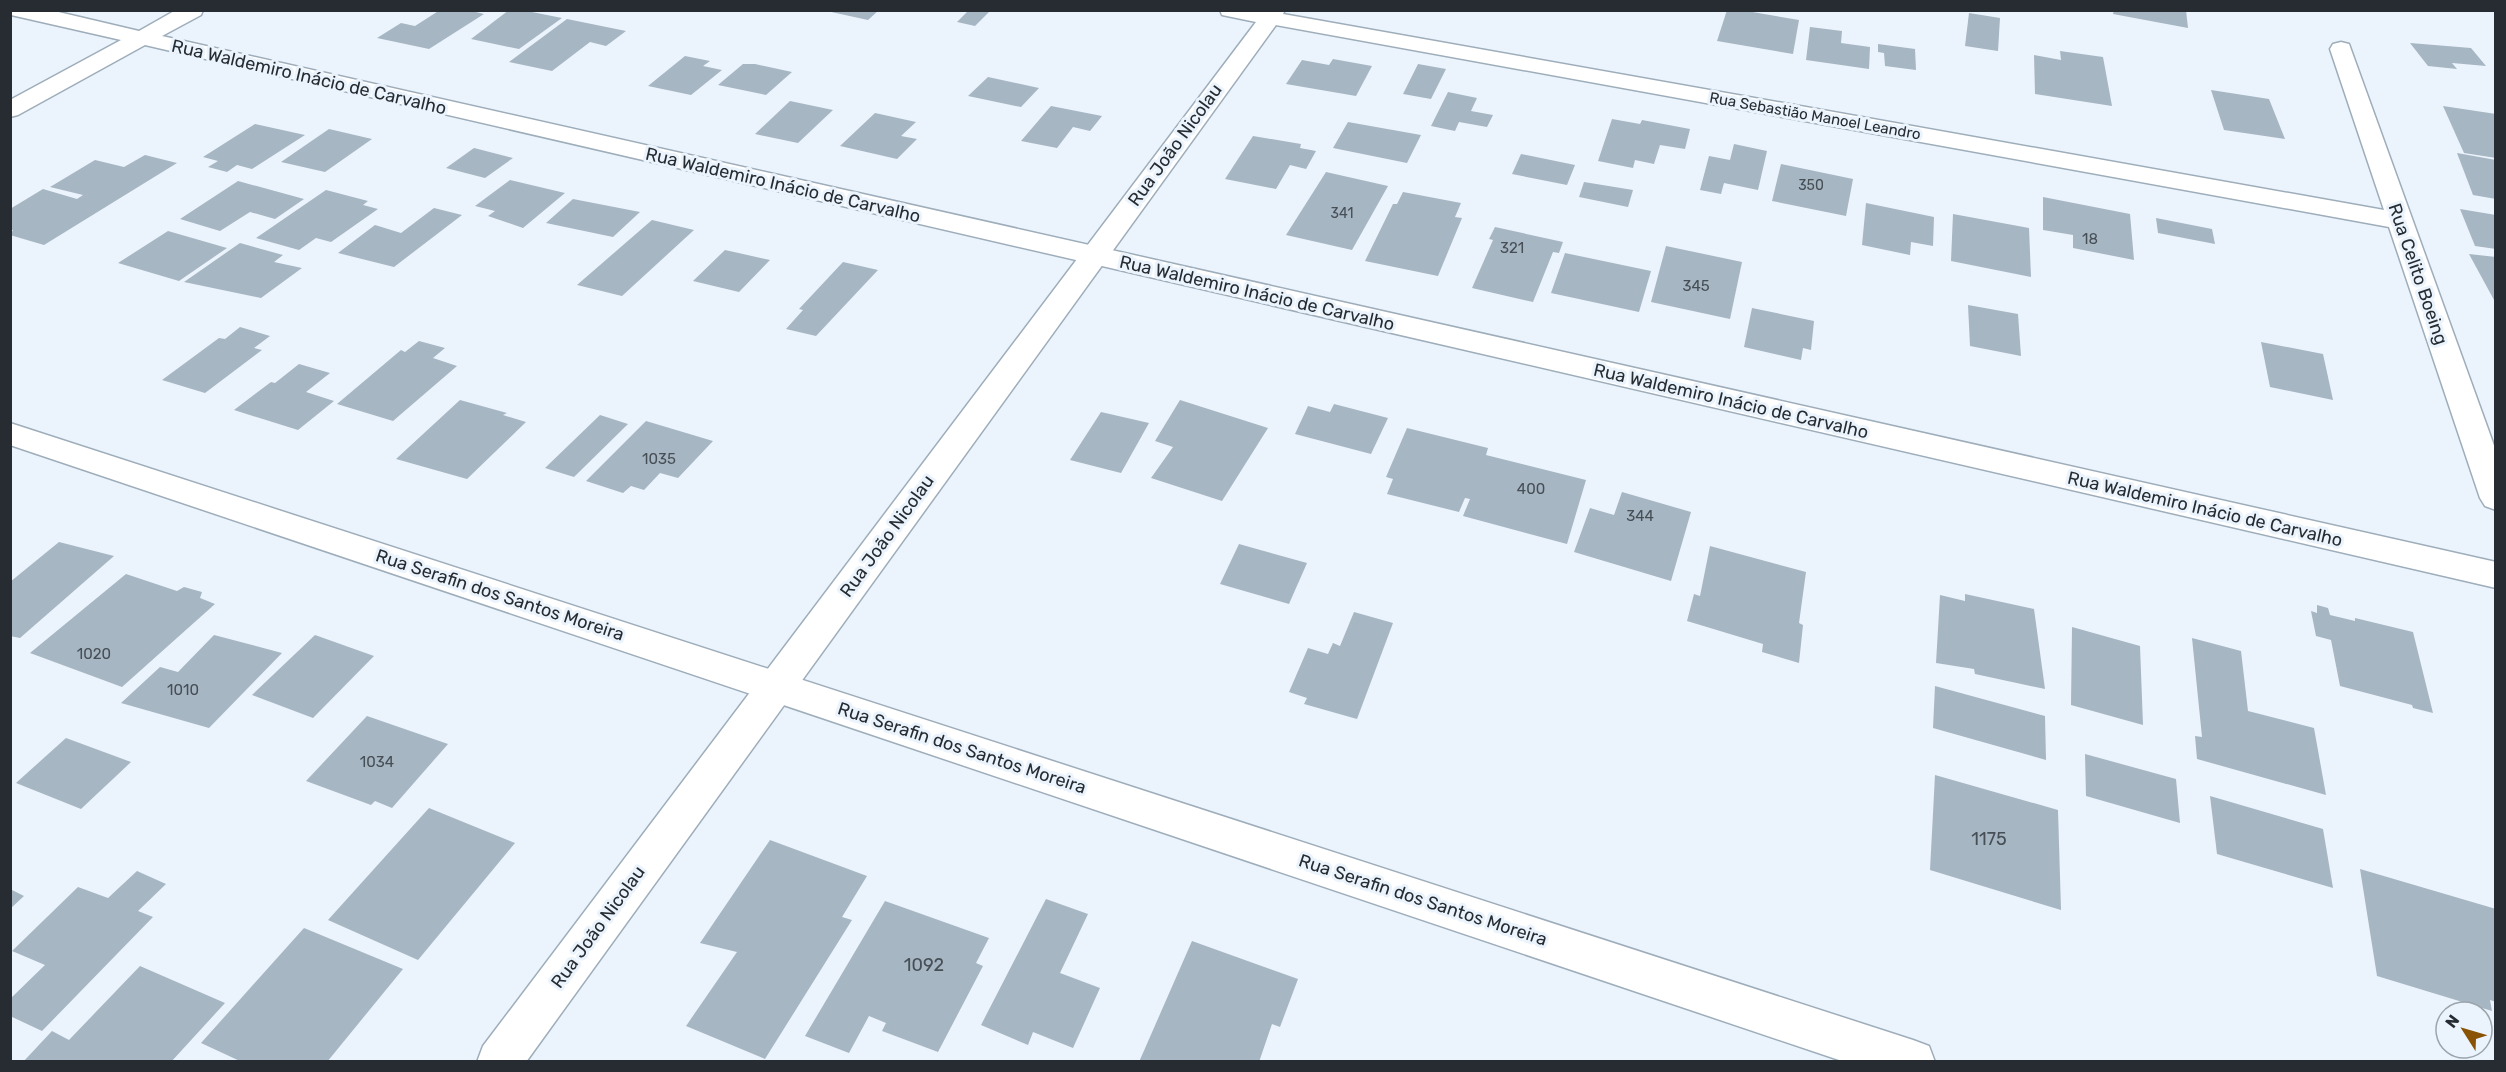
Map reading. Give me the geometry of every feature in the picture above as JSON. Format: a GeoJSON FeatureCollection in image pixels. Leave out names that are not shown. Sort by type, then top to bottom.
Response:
{"type":"FeatureCollection","features":[{"type":"Feature","properties":{"kind":"street","name":"Rua Waldemiro Inácio de Carvalho"},"geometry":{"type":"LineString","coordinates":[[19,10],[2496,575]]}},
{"type":"Feature","properties":{"kind":"street"},"geometry":{"type":"LineString","coordinates":[[10,110],[193,10]]}},
{"type":"Feature","properties":{"kind":"street","name":"Rua Sebastião Manoel Leandro"},"geometry":{"type":"LineString","coordinates":[[1230,10],[1272,14],[2400,221]]}},
{"type":"Feature","properties":{"kind":"street","name":"Rua João Nicolau"},"geometry":{"type":"LineString","coordinates":[[499,1062],[1272,14]]}},
{"type":"Feature","properties":{"kind":"street","name":"Rua Celito Boeing"},"geometry":{"type":"LineString","coordinates":[[2341,49],[2496,498]]}},
{"type":"Feature","properties":{"kind":"street","name":"Rua Serafin dos Santos Moreira"},"geometry":{"type":"LineString","coordinates":[[10,434],[1913,1062]]}},
{"type":"Feature","properties":{"kind":"building"},"geometry":{"type":"Polygon","coordinates":[[[440,10],[468,10],[484,14],[429,49],[377,38],[401,23],[415,26],[440,10]]]}},
{"type":"Feature","properties":{"kind":"building"},"geometry":{"type":"Polygon","coordinates":[[[509,10],[522,10],[562,18],[519,49],[471,39],[509,10]]]}},
{"type":"Feature","properties":{"kind":"building"},"geometry":{"type":"Polygon","coordinates":[[[822,10],[879,10],[868,20],[822,10]]]}},
{"type":"Feature","properties":{"kind":"building"},"geometry":{"type":"Polygon","coordinates":[[[969,10],[991,10],[975,26],[957,22],[969,10]]]}},
{"type":"Feature","properties":{"kind":"building"},"geometry":{"type":"Polygon","coordinates":[[[1727,10],[1741,10],[1799,20],[1793,54],[1717,41],[1727,10]]]}},
{"type":"Feature","properties":{"kind":"building"},"geometry":{"type":"Polygon","coordinates":[[[2114,10],[2186,10],[2188,28],[2113,14],[2114,10]]]}},
{"type":"Feature","properties":{"kind":"building"},"geometry":{"type":"Polygon","coordinates":[[[1969,13],[2000,18],[1998,51],[1965,46],[1969,13]]]}},
{"type":"Feature","properties":{"kind":"building"},"geometry":{"type":"Polygon","coordinates":[[[567,19],[626,31],[606,46],[590,42],[552,71],[509,62],[567,19]]]}},
{"type":"Feature","properties":{"kind":"building"},"geometry":{"type":"Polygon","coordinates":[[[1810,27],[1842,31],[1841,43],[1870,47],[1869,69],[1806,60],[1810,27]]]}},
{"type":"Feature","properties":{"kind":"building"},"geometry":{"type":"Polygon","coordinates":[[[2410,43],[2471,48],[2486,66],[2452,63],[2457,69],[2428,66],[2410,43]]]}},
{"type":"Feature","properties":{"kind":"building"},"geometry":{"type":"Polygon","coordinates":[[[1878,44],[1915,49],[1916,70],[1885,66],[1884,53],[1878,52],[1878,44]]]}},
{"type":"Feature","properties":{"kind":"building"},"geometry":{"type":"Polygon","coordinates":[[[2060,51],[2103,57],[2112,106],[2035,94],[2034,55],[2061,60],[2060,51]]]}},
{"type":"Feature","properties":{"kind":"building"},"geometry":{"type":"Polygon","coordinates":[[[685,56],[710,61],[703,66],[722,70],[691,95],[648,86],[685,56]]]}},
{"type":"Feature","properties":{"kind":"building"},"geometry":{"type":"Polygon","coordinates":[[[1333,59],[1372,66],[1356,96],[1286,84],[1302,60],[1329,65],[1333,59]]]}},
{"type":"Feature","properties":{"kind":"building"},"geometry":{"type":"Polygon","coordinates":[[[743,64],[755,64],[792,72],[766,95],[718,85],[743,64]]]}},
{"type":"Feature","properties":{"kind":"building"},"geometry":{"type":"Polygon","coordinates":[[[1418,64],[1446,69],[1431,99],[1403,94],[1418,64]]]}},
{"type":"Feature","properties":{"kind":"building"},"geometry":{"type":"Polygon","coordinates":[[[988,77],[1039,88],[1021,107],[968,96],[988,77]]]}},
{"type":"Feature","properties":{"kind":"building"},"geometry":{"type":"Polygon","coordinates":[[[2211,90],[2269,99],[2285,139],[2224,130],[2211,90]]]}},
{"type":"Feature","properties":{"kind":"building"},"geometry":{"type":"Polygon","coordinates":[[[1448,92],[1477,98],[1471,111],[1493,115],[1487,127],[1459,122],[1455,131],[1431,126],[1448,92]]]}},
{"type":"Feature","properties":{"kind":"building"},"geometry":{"type":"Polygon","coordinates":[[[790,101],[833,110],[798,143],[755,134],[790,101]]]}},
{"type":"Feature","properties":{"kind":"building"},"geometry":{"type":"Polygon","coordinates":[[[1051,106],[1102,116],[1090,131],[1073,127],[1057,148],[1021,141],[1051,106]]]}},
{"type":"Feature","properties":{"kind":"building"},"geometry":{"type":"Polygon","coordinates":[[[2443,106],[2496,114],[2496,158],[2464,153],[2443,106]]]}},
{"type":"Feature","properties":{"kind":"building"},"geometry":{"type":"Polygon","coordinates":[[[875,113],[916,122],[901,136],[917,139],[897,159],[840,146],[875,113]]]}},
{"type":"Feature","properties":{"kind":"building"},"geometry":{"type":"Polygon","coordinates":[[[1612,119],[1640,124],[1642,120],[1690,129],[1685,149],[1660,145],[1654,164],[1635,160],[1633,168],[1598,161],[1612,119]]]}},
{"type":"Feature","properties":{"kind":"building"},"geometry":{"type":"Polygon","coordinates":[[[1348,122],[1421,135],[1407,163],[1333,148],[1348,122]]]}},
{"type":"Feature","properties":{"kind":"building"},"geometry":{"type":"Polygon","coordinates":[[[255,124],[305,135],[252,169],[237,165],[227,172],[208,167],[218,161],[203,157],[255,124]]]}},
{"type":"Feature","properties":{"kind":"building"},"geometry":{"type":"Polygon","coordinates":[[[329,129],[372,139],[325,172],[281,162],[329,129]]]}},
{"type":"Feature","properties":{"kind":"building"},"geometry":{"type":"Polygon","coordinates":[[[1253,136],[1301,144],[1300,148],[1316,151],[1306,169],[1290,165],[1276,189],[1225,179],[1253,136]]]}},
{"type":"Feature","properties":{"kind":"building"},"geometry":{"type":"Polygon","coordinates":[[[1734,144],[1767,151],[1758,190],[1724,183],[1721,194],[1700,190],[1709,156],[1730,160],[1734,144]]]}},
{"type":"Feature","properties":{"kind":"building"},"geometry":{"type":"Polygon","coordinates":[[[474,148],[513,158],[485,178],[446,168],[474,148]]]}},
{"type":"Feature","properties":{"kind":"building"},"geometry":{"type":"Polygon","coordinates":[[[2457,153],[2496,160],[2496,199],[2473,195],[2457,153]]]}},
{"type":"Feature","properties":{"kind":"building"},"geometry":{"type":"Polygon","coordinates":[[[1521,154],[1575,165],[1567,185],[1512,174],[1521,154]]]}},
{"type":"Feature","properties":{"kind":"building"},"geometry":{"type":"Polygon","coordinates":[[[145,155],[177,163],[44,245],[10,235],[13,230],[10,229],[10,209],[43,189],[77,199],[83,195],[50,187],[95,160],[124,167],[145,155]]]}},
{"type":"Feature","properties":{"kind":"building"},"geometry":{"type":"Polygon","coordinates":[[[1781,164],[1853,179],[1846,216],[1772,201],[1781,164]]]}},
{"type":"Feature","properties":{"kind":"building"},"geometry":{"type":"Polygon","coordinates":[[[1326,172],[1388,186],[1352,250],[1286,235],[1326,172]]]}},
{"type":"Feature","properties":{"kind":"building"},"geometry":{"type":"Polygon","coordinates":[[[510,180],[565,193],[523,228],[488,216],[495,211],[475,206],[510,180]]]}},
{"type":"Feature","properties":{"kind":"building"},"geometry":{"type":"Polygon","coordinates":[[[238,181],[304,199],[275,219],[250,212],[220,231],[180,219],[238,181]]]}},
{"type":"Feature","properties":{"kind":"building"},"geometry":{"type":"Polygon","coordinates":[[[1584,182],[1633,190],[1628,207],[1579,197],[1584,182]]]}},
{"type":"Feature","properties":{"kind":"building"},"geometry":{"type":"Polygon","coordinates":[[[326,190],[368,201],[363,205],[378,209],[331,242],[316,238],[299,250],[256,238],[326,190]]]}},
{"type":"Feature","properties":{"kind":"building"},"geometry":{"type":"Polygon","coordinates":[[[1403,192],[1461,203],[1455,217],[1462,218],[1438,276],[1365,261],[1393,204],[1397,204],[1403,192]]]}},
{"type":"Feature","properties":{"kind":"building"},"geometry":{"type":"Polygon","coordinates":[[[2043,197],[2130,214],[2134,260],[2073,248],[2073,235],[2043,230],[2043,197]]]}},
{"type":"Feature","properties":{"kind":"building"},"geometry":{"type":"Polygon","coordinates":[[[573,199],[640,212],[613,237],[546,223],[573,199]]]}},
{"type":"Feature","properties":{"kind":"building"},"geometry":{"type":"Polygon","coordinates":[[[1866,203],[1934,217],[1933,246],[1911,242],[1910,255],[1862,245],[1866,203]]]}},
{"type":"Feature","properties":{"kind":"building"},"geometry":{"type":"Polygon","coordinates":[[[434,208],[462,215],[394,267],[338,253],[375,225],[401,233],[434,208]]]}},
{"type":"Feature","properties":{"kind":"building"},"geometry":{"type":"Polygon","coordinates":[[[2460,209],[2496,215],[2496,249],[2475,246],[2460,209]]]}},
{"type":"Feature","properties":{"kind":"building"},"geometry":{"type":"Polygon","coordinates":[[[1953,214],[2029,228],[2031,277],[1951,261],[1953,214]]]}},
{"type":"Feature","properties":{"kind":"building"},"geometry":{"type":"Polygon","coordinates":[[[2156,218],[2212,229],[2215,244],[2158,233],[2156,218]]]}},
{"type":"Feature","properties":{"kind":"building"},"geometry":{"type":"Polygon","coordinates":[[[652,220],[694,230],[622,296],[577,285],[652,220]]]}},
{"type":"Feature","properties":{"kind":"building"},"geometry":{"type":"Polygon","coordinates":[[[1495,227],[1563,242],[1559,253],[1553,252],[1533,302],[1472,288],[1493,240],[1489,239],[1495,227]]]}},
{"type":"Feature","properties":{"kind":"building"},"geometry":{"type":"Polygon","coordinates":[[[168,231],[227,248],[179,281],[118,263],[168,231]]]}},
{"type":"Feature","properties":{"kind":"building"},"geometry":{"type":"Polygon","coordinates":[[[240,243],[283,255],[274,262],[302,268],[261,298],[184,282],[240,243]]]}},
{"type":"Feature","properties":{"kind":"building"},"geometry":{"type":"Polygon","coordinates":[[[1666,246],[1742,262],[1730,319],[1651,302],[1666,246]]]}},
{"type":"Feature","properties":{"kind":"building"},"geometry":{"type":"Polygon","coordinates":[[[725,250],[770,260],[739,292],[693,281],[725,250]]]}},
{"type":"Feature","properties":{"kind":"building"},"geometry":{"type":"Polygon","coordinates":[[[1565,253],[1651,271],[1639,312],[1551,293],[1565,253]]]}},
{"type":"Feature","properties":{"kind":"building"},"geometry":{"type":"Polygon","coordinates":[[[2469,254],[2496,257],[2496,300],[2494,300],[2469,254]]]}},
{"type":"Feature","properties":{"kind":"building"},"geometry":{"type":"Polygon","coordinates":[[[843,262],[878,270],[816,336],[786,329],[803,310],[799,309],[843,262]]]}},
{"type":"Feature","properties":{"kind":"building"},"geometry":{"type":"Polygon","coordinates":[[[1968,305],[2018,314],[2021,356],[1970,346],[1968,305]]]}},
{"type":"Feature","properties":{"kind":"building"},"geometry":{"type":"Polygon","coordinates":[[[1752,308],[1814,321],[1811,350],[1803,348],[1801,360],[1744,347],[1752,308]]]}},
{"type":"Feature","properties":{"kind":"building"},"geometry":{"type":"Polygon","coordinates":[[[240,327],[270,336],[254,348],[262,350],[205,393],[162,380],[219,338],[225,339],[240,327]]]}},
{"type":"Feature","properties":{"kind":"building"},"geometry":{"type":"Polygon","coordinates":[[[419,341],[445,348],[433,358],[457,366],[393,421],[337,404],[401,350],[405,352],[419,341]]]}},
{"type":"Feature","properties":{"kind":"building"},"geometry":{"type":"Polygon","coordinates":[[[2261,342],[2323,354],[2333,400],[2270,387],[2261,342]]]}},
{"type":"Feature","properties":{"kind":"building"},"geometry":{"type":"Polygon","coordinates":[[[299,364],[330,373],[306,392],[334,401],[298,430],[234,410],[271,382],[275,383],[299,364]]]}},
{"type":"Feature","properties":{"kind":"building"},"geometry":{"type":"Polygon","coordinates":[[[460,400],[507,413],[503,415],[526,422],[467,479],[396,459],[460,400]]]}},
{"type":"Feature","properties":{"kind":"building"},"geometry":{"type":"Polygon","coordinates":[[[1180,400],[1268,428],[1222,501],[1151,478],[1173,447],[1155,441],[1180,400]]]}},
{"type":"Feature","properties":{"kind":"building"},"geometry":{"type":"Polygon","coordinates":[[[1334,404],[1388,418],[1371,454],[1295,434],[1308,406],[1330,412],[1334,404]]]}},
{"type":"Feature","properties":{"kind":"building"},"geometry":{"type":"Polygon","coordinates":[[[1101,412],[1149,423],[1121,473],[1070,460],[1101,412]]]}},
{"type":"Feature","properties":{"kind":"building"},"geometry":{"type":"Polygon","coordinates":[[[600,415],[628,424],[574,477],[545,468],[600,415]]]}},
{"type":"Feature","properties":{"kind":"building"},"geometry":{"type":"Polygon","coordinates":[[[646,421],[713,441],[678,478],[660,473],[644,490],[631,486],[623,493],[586,481],[646,421]]]}},
{"type":"Feature","properties":{"kind":"building"},"geometry":{"type":"Polygon","coordinates":[[[1407,428],[1488,448],[1486,455],[1586,480],[1567,544],[1463,516],[1470,499],[1465,498],[1459,512],[1387,494],[1393,479],[1386,477],[1407,428]]]}},
{"type":"Feature","properties":{"kind":"building"},"geometry":{"type":"Polygon","coordinates":[[[1622,492],[1691,512],[1671,581],[1574,552],[1590,508],[1614,515],[1622,492]]]}},
{"type":"Feature","properties":{"kind":"building"},"geometry":{"type":"Polygon","coordinates":[[[59,542],[114,556],[20,638],[10,636],[10,582],[59,542]]]}},
{"type":"Feature","properties":{"kind":"building"},"geometry":{"type":"Polygon","coordinates":[[[1239,544],[1307,563],[1289,604],[1220,584],[1239,544]]]}},
{"type":"Feature","properties":{"kind":"building"},"geometry":{"type":"Polygon","coordinates":[[[1710,546],[1806,572],[1799,623],[1803,625],[1799,663],[1762,652],[1763,644],[1687,621],[1694,594],[1700,596],[1710,546]]]}},
{"type":"Feature","properties":{"kind":"building"},"geometry":{"type":"Polygon","coordinates":[[[126,574],[177,591],[184,587],[202,592],[200,598],[215,604],[122,687],[30,653],[126,574]]]}},
{"type":"Feature","properties":{"kind":"building"},"geometry":{"type":"Polygon","coordinates":[[[1965,594],[2034,609],[2045,689],[1975,674],[1974,669],[1936,663],[1940,595],[1965,601],[1965,594]]]}},
{"type":"Feature","properties":{"kind":"building"},"geometry":{"type":"Polygon","coordinates":[[[2317,605],[2328,608],[2330,615],[2355,621],[2355,618],[2413,632],[2433,713],[2413,708],[2412,705],[2340,686],[2331,640],[2316,636],[2311,611],[2317,613],[2317,605]]]}},
{"type":"Feature","properties":{"kind":"building"},"geometry":{"type":"Polygon","coordinates":[[[1354,612],[1393,623],[1357,719],[1304,704],[1307,698],[1289,692],[1308,648],[1328,654],[1333,643],[1340,646],[1354,612]]]}},
{"type":"Feature","properties":{"kind":"building"},"geometry":{"type":"Polygon","coordinates":[[[2072,627],[2140,646],[2143,725],[2071,705],[2072,627]]]}},
{"type":"Feature","properties":{"kind":"building"},"geometry":{"type":"Polygon","coordinates":[[[214,635],[282,653],[209,728],[121,703],[160,667],[178,672],[214,635]]]}},
{"type":"Feature","properties":{"kind":"building"},"geometry":{"type":"Polygon","coordinates":[[[315,635],[374,656],[313,718],[252,695],[315,635]]]}},
{"type":"Feature","properties":{"kind":"building"},"geometry":{"type":"Polygon","coordinates":[[[2192,638],[2241,651],[2248,711],[2314,728],[2326,795],[2197,759],[2195,736],[2202,737],[2192,638]]]}},
{"type":"Feature","properties":{"kind":"building"},"geometry":{"type":"Polygon","coordinates":[[[1935,686],[2045,716],[2046,760],[1933,728],[1935,686]]]}},
{"type":"Feature","properties":{"kind":"building"},"geometry":{"type":"Polygon","coordinates":[[[367,716],[448,744],[392,808],[375,801],[371,805],[306,781],[367,716]]]}},
{"type":"Feature","properties":{"kind":"building"},"geometry":{"type":"Polygon","coordinates":[[[66,738],[131,762],[81,809],[16,783],[66,738]]]}},
{"type":"Feature","properties":{"kind":"building"},"geometry":{"type":"Polygon","coordinates":[[[2085,754],[2176,779],[2180,823],[2086,796],[2085,754]]]}},
{"type":"Feature","properties":{"kind":"building"},"geometry":{"type":"Polygon","coordinates":[[[1935,775],[2058,810],[2061,910],[1930,870],[1935,775]]]}},
{"type":"Feature","properties":{"kind":"building"},"geometry":{"type":"Polygon","coordinates":[[[2210,796],[2323,829],[2333,888],[2217,854],[2210,796]]]}},
{"type":"Feature","properties":{"kind":"building"},"geometry":{"type":"Polygon","coordinates":[[[429,808],[515,843],[418,960],[328,920],[429,808]]]}},
{"type":"Feature","properties":{"kind":"building"},"geometry":{"type":"Polygon","coordinates":[[[770,840],[867,876],[842,917],[852,920],[765,1059],[686,1026],[737,952],[700,943],[770,840]]]}},
{"type":"Feature","properties":{"kind":"building"},"geometry":{"type":"Polygon","coordinates":[[[2360,869],[2496,909],[2496,1002],[2494,1000],[2456,1000],[2377,976],[2360,869]]]}},
{"type":"Feature","properties":{"kind":"building"},"geometry":{"type":"Polygon","coordinates":[[[137,871],[166,884],[138,911],[153,917],[42,1031],[10,1016],[10,999],[45,965],[12,951],[78,887],[108,898],[137,871]]]}},
{"type":"Feature","properties":{"kind":"building"},"geometry":{"type":"Polygon","coordinates":[[[10,889],[24,896],[10,909],[10,889]]]}},
{"type":"Feature","properties":{"kind":"building"},"geometry":{"type":"Polygon","coordinates":[[[1046,899],[1088,914],[1060,973],[1100,988],[1073,1048],[1033,1032],[1028,1045],[981,1025],[1046,899]]]}},
{"type":"Feature","properties":{"kind":"building"},"geometry":{"type":"Polygon","coordinates":[[[885,901],[989,938],[976,963],[983,966],[938,1052],[882,1031],[886,1023],[869,1016],[849,1053],[805,1036],[885,901]]]}},
{"type":"Feature","properties":{"kind":"building"},"geometry":{"type":"Polygon","coordinates":[[[304,928],[403,969],[327,1062],[242,1062],[201,1043],[304,928]]]}},
{"type":"Feature","properties":{"kind":"building"},"geometry":{"type":"Polygon","coordinates":[[[1192,941],[1298,979],[1280,1027],[1272,1024],[1259,1062],[1139,1062],[1192,941]]]}},
{"type":"Feature","properties":{"kind":"building"},"geometry":{"type":"Polygon","coordinates":[[[140,966],[225,1003],[171,1062],[23,1062],[52,1031],[69,1040],[140,966]]]}}]}
